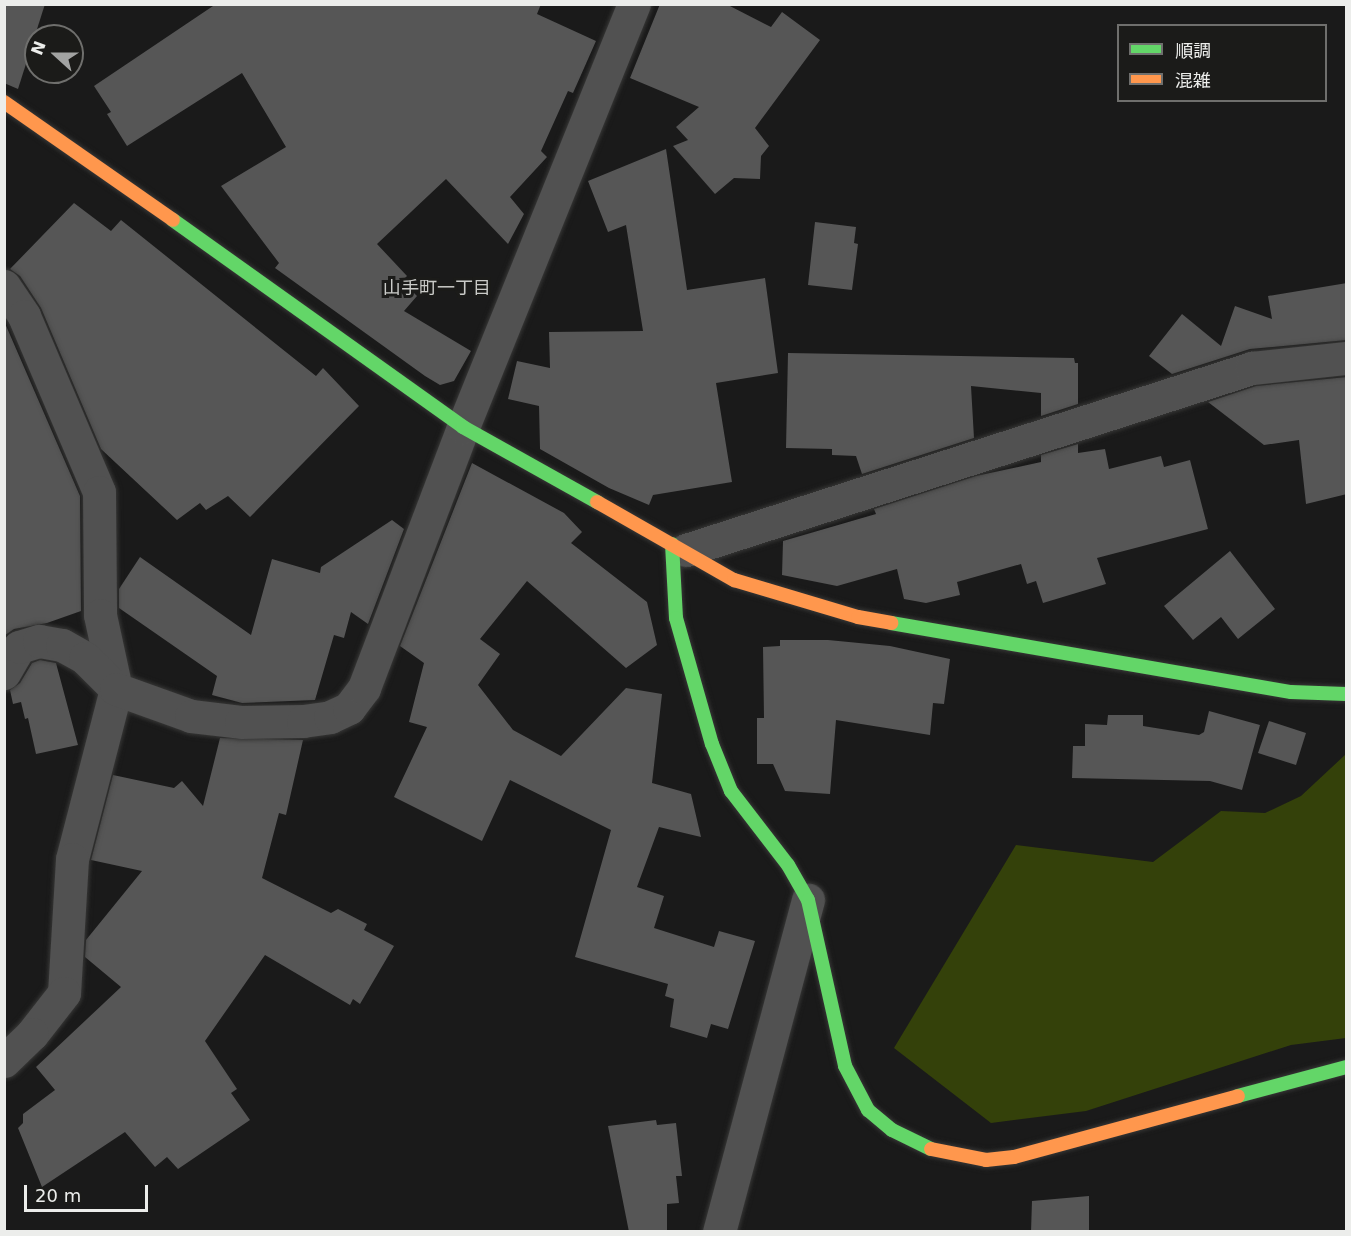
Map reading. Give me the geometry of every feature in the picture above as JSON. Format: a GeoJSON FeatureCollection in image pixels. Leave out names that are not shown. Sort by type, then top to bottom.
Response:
{"type":"FeatureCollection","features":[{"type":"Feature","properties":{"kind":"street"},"geometry":{"type":"LineString","coordinates":[[4,673],[19,647],[39,641],[62,645],[86,658],[116,689],[191,716],[241,722],[303,721],[330,717],[349,708],[364,688],[463,427],[634,4]]}},
{"type":"Feature","properties":{"kind":"street"},"geometry":{"type":"LineString","coordinates":[[4,102],[321,323],[463,427],[734,580],[858,616],[1291,692],[1347,694]]}},
{"type":"Feature","properties":{"kind":"street"},"geometry":{"type":"LineString","coordinates":[[4,286],[24,316],[99,492],[100,615],[116,689],[72,859],[64,993],[32,1034],[4,1061]]}},
{"type":"Feature","properties":{"kind":"street"},"geometry":{"type":"LineString","coordinates":[[679,547],[1252,368],[1347,358]]}},
{"type":"Feature","properties":{"kind":"street"},"geometry":{"type":"LineString","coordinates":[[679,547],[676,618],[712,744],[731,791],[788,865],[808,900],[845,1066],[868,1110],[892,1130],[936,1152],[986,1160],[1014,1157],[1347,1066]]}},
{"type":"Feature","properties":{"kind":"street"},"geometry":{"type":"LineString","coordinates":[[719,1232],[808,900]]}},
{"type":"Feature","properties":{"kind":"green space"},"geometry":{"type":"Polygon","coordinates":[[[1346,754],[1346,1038],[1291,1045],[1086,1111],[991,1123],[894,1048],[1016,845],[1153,862],[1221,811],[1265,813],[1301,796],[1346,754]]]}},
{"type":"Feature","properties":{"kind":"building"},"geometry":{"type":"Polygon","coordinates":[[[4,4],[45,4],[39,24],[24,24],[24,70],[18,89],[4,83],[4,4]]]}},
{"type":"Feature","properties":{"kind":"building"},"geometry":{"type":"Polygon","coordinates":[[[216,4],[541,4],[537,14],[596,41],[573,93],[568,91],[541,151],[547,157],[510,197],[524,214],[508,244],[446,179],[377,244],[407,276],[402,281],[417,296],[404,311],[471,351],[454,381],[440,385],[425,376],[275,268],[279,263],[221,186],[286,147],[242,73],[127,146],[107,114],[111,112],[94,86],[216,4]]]}},
{"type":"Feature","properties":{"kind":"building"},"geometry":{"type":"Polygon","coordinates":[[[660,4],[726,4],[771,27],[782,12],[820,40],[755,128],[769,146],[761,156],[760,179],[734,178],[715,194],[673,146],[688,140],[676,127],[699,107],[630,78],[660,4]]]}},
{"type":"Feature","properties":{"kind":"building"},"geometry":{"type":"Polygon","coordinates":[[[666,149],[687,290],[765,278],[778,373],[716,383],[732,482],[653,495],[649,505],[609,488],[540,449],[539,406],[508,399],[517,361],[550,368],[549,332],[643,331],[626,225],[608,232],[588,181],[666,149]]]}},
{"type":"Feature","properties":{"kind":"building"},"geometry":{"type":"Polygon","coordinates":[[[74,203],[111,231],[121,220],[316,376],[323,368],[359,406],[250,517],[228,496],[206,510],[200,503],[177,520],[101,449],[41,308],[20,276],[10,269],[74,203]]]}},
{"type":"Feature","properties":{"kind":"building"},"geometry":{"type":"Polygon","coordinates":[[[815,222],[856,227],[854,243],[858,244],[852,290],[808,285],[815,222]]]}},
{"type":"Feature","properties":{"kind":"building"},"geometry":{"type":"Polygon","coordinates":[[[1347,283],[1347,340],[1250,349],[1172,374],[1149,356],[1182,314],[1221,346],[1235,306],[1272,319],[1268,296],[1347,283]]]}},
{"type":"Feature","properties":{"kind":"building"},"geometry":{"type":"Polygon","coordinates":[[[4,321],[80,496],[81,611],[47,623],[14,629],[4,636],[4,321]]]}},
{"type":"Feature","properties":{"kind":"building"},"geometry":{"type":"Polygon","coordinates":[[[788,353],[1074,358],[1075,363],[1078,363],[1078,404],[1041,416],[1041,393],[971,386],[974,438],[862,474],[856,456],[832,455],[832,449],[786,448],[788,353]]]}},
{"type":"Feature","properties":{"kind":"building"},"geometry":{"type":"Polygon","coordinates":[[[1347,377],[1347,494],[1306,504],[1299,440],[1264,445],[1208,402],[1256,386],[1347,377]]]}},
{"type":"Feature","properties":{"kind":"building"},"geometry":{"type":"Polygon","coordinates":[[[1078,444],[1078,453],[1105,449],[1109,469],[1161,456],[1164,467],[1190,460],[1208,529],[1097,558],[1106,584],[1043,603],[1036,581],[1027,584],[1021,564],[957,582],[960,595],[926,603],[904,599],[897,569],[837,586],[782,575],[783,541],[876,514],[874,509],[976,476],[1041,462],[1041,455],[1078,444]]]}},
{"type":"Feature","properties":{"kind":"building"},"geometry":{"type":"Polygon","coordinates":[[[472,463],[564,513],[582,532],[571,543],[647,602],[657,645],[626,668],[527,581],[480,639],[500,654],[478,685],[513,730],[561,756],[626,688],[662,694],[652,783],[691,794],[701,837],[659,827],[637,887],[664,896],[654,928],[714,947],[719,931],[755,941],[728,1029],[711,1024],[707,1038],[670,1027],[674,999],[665,996],[668,984],[575,957],[611,830],[510,780],[482,841],[394,797],[427,727],[409,722],[424,663],[400,646],[472,463]]]}},
{"type":"Feature","properties":{"kind":"building"},"geometry":{"type":"Polygon","coordinates":[[[392,520],[404,529],[368,624],[351,612],[344,638],[334,635],[315,700],[242,703],[212,695],[217,676],[119,608],[119,589],[140,557],[251,635],[272,559],[320,573],[321,567],[392,520]]]}},
{"type":"Feature","properties":{"kind":"building"},"geometry":{"type":"Polygon","coordinates":[[[1230,551],[1275,609],[1238,639],[1221,617],[1193,640],[1164,606],[1230,551]]]}},
{"type":"Feature","properties":{"kind":"building"},"geometry":{"type":"Polygon","coordinates":[[[780,640],[828,640],[890,646],[950,659],[944,704],[933,703],[930,735],[836,720],[830,794],[785,791],[773,764],[757,764],[757,718],[764,718],[763,647],[780,646],[780,640]]]}},
{"type":"Feature","properties":{"kind":"building"},"geometry":{"type":"Polygon","coordinates":[[[40,660],[56,663],[78,745],[36,754],[28,718],[25,719],[21,702],[13,704],[10,690],[20,683],[32,663],[40,660]]]}},
{"type":"Feature","properties":{"kind":"building"},"geometry":{"type":"Polygon","coordinates":[[[1209,711],[1260,725],[1242,790],[1210,781],[1072,778],[1073,746],[1085,746],[1085,724],[1107,725],[1108,715],[1143,715],[1143,726],[1199,735],[1204,732],[1209,711]]]}},
{"type":"Feature","properties":{"kind":"building"},"geometry":{"type":"Polygon","coordinates":[[[1269,721],[1306,733],[1296,765],[1258,753],[1269,721]]]}},
{"type":"Feature","properties":{"kind":"building"},"geometry":{"type":"Polygon","coordinates":[[[220,738],[303,740],[286,815],[279,813],[262,878],[331,913],[338,909],[367,924],[364,930],[394,946],[360,1004],[353,999],[350,1005],[265,955],[205,1041],[237,1089],[231,1093],[250,1120],[178,1169],[167,1157],[155,1167],[125,1132],[42,1187],[18,1128],[23,1123],[23,1114],[55,1090],[36,1067],[121,987],[85,957],[86,940],[142,871],[91,860],[113,775],[174,788],[182,781],[203,806],[220,738]]]}},
{"type":"Feature","properties":{"kind":"building"},"geometry":{"type":"Polygon","coordinates":[[[656,1120],[657,1125],[676,1123],[682,1176],[676,1176],[679,1203],[667,1204],[667,1232],[629,1232],[608,1126],[656,1120]]]}},
{"type":"Feature","properties":{"kind":"building"},"geometry":{"type":"Polygon","coordinates":[[[1089,1196],[1089,1232],[1031,1232],[1032,1201],[1089,1196]]]}},
{"type":"Feature","properties":{"kind":"traffic: fast"},"geometry":{"type":"LineString","coordinates":[[173,220],[463,427],[597,502]]}},
{"type":"Feature","properties":{"kind":"traffic: fast"},"geometry":{"type":"LineString","coordinates":[[672,544],[676,618],[712,744],[731,791],[788,865],[808,900],[845,1066],[868,1110],[892,1130],[931,1149]]}},
{"type":"Feature","properties":{"kind":"traffic: fast"},"geometry":{"type":"LineString","coordinates":[[891,623],[1291,692],[1346,694]]}},
{"type":"Feature","properties":{"kind":"traffic: fast"},"geometry":{"type":"LineString","coordinates":[[1238,1096],[1346,1067]]}},
{"type":"Feature","properties":{"kind":"traffic: slow"},"geometry":{"type":"LineString","coordinates":[[4,102],[173,220]]}},
{"type":"Feature","properties":{"kind":"traffic: slow"},"geometry":{"type":"LineString","coordinates":[[597,502],[734,580],[858,617],[891,623]]}},
{"type":"Feature","properties":{"kind":"traffic: slow"},"geometry":{"type":"LineString","coordinates":[[931,1149],[986,1160],[1014,1157],[1238,1096]]}},
{"type":"Feature","properties":{"kind":"district","name":"山手町一丁目"},"geometry":{"type":"Point","coordinates":[437,288]}}]}
